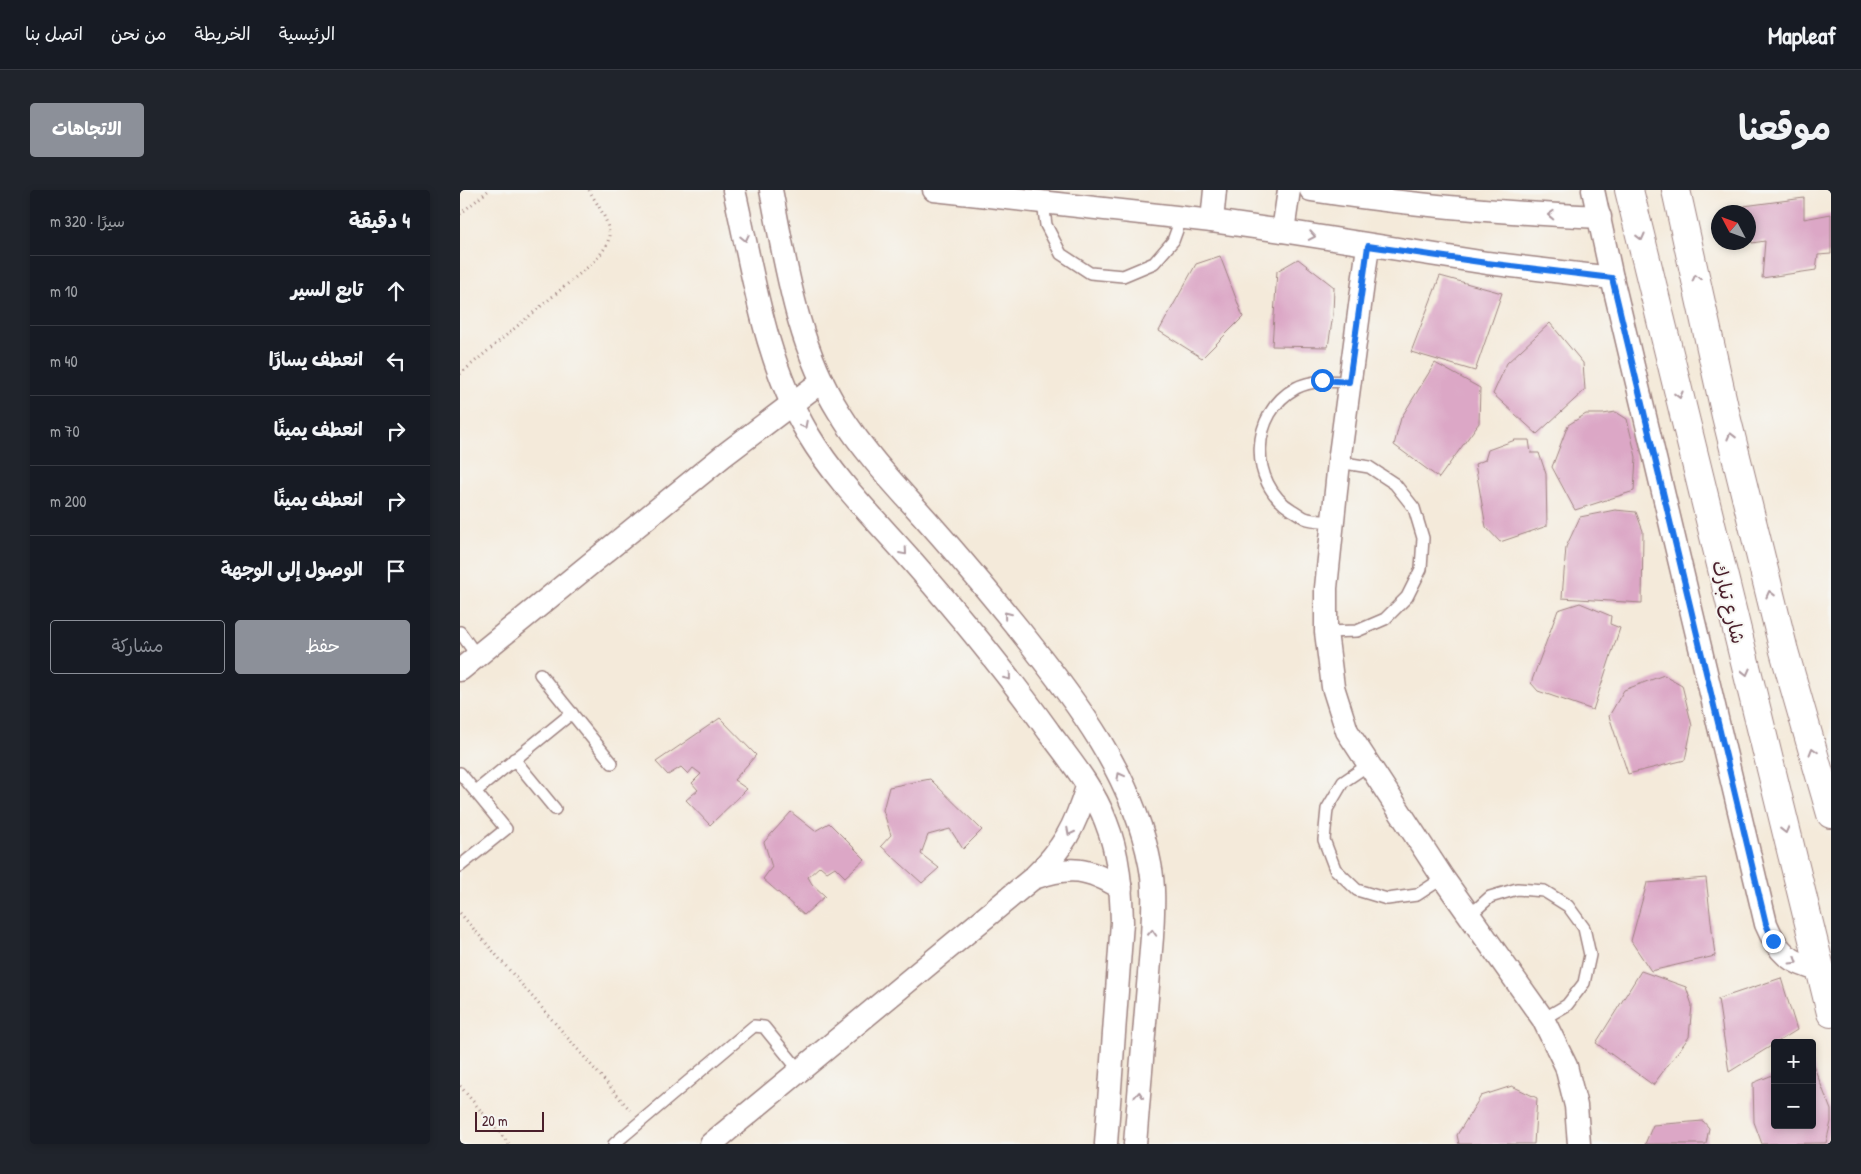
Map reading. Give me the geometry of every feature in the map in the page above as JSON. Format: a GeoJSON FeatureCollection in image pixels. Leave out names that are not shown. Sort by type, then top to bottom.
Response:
{"type":"FeatureCollection","features":[{"type":"Feature","properties":{"kind":"street"},"geometry":{"type":"LineString","coordinates":[[734,190],[762,319],[774,360],[792,403],[808,433],[828,463],[939,592],[1018,689],[1083,780],[1106,821],[1116,854],[1121,888],[1122,922],[1106,1144]]}},
{"type":"Feature","properties":{"kind":"street"},"geometry":{"type":"LineString","coordinates":[[771,190],[794,300],[812,359],[839,412],[879,467],[966,564],[1072,698],[1108,755],[1127,790],[1141,827],[1150,866],[1153,904],[1135,1144]]}},
{"type":"Feature","properties":{"kind":"street"},"geometry":{"type":"LineString","coordinates":[[934,190],[1283,231],[1368,246],[1612,278]]}},
{"type":"Feature","properties":{"kind":"street"},"geometry":{"type":"LineString","coordinates":[[1212,222],[1215,190]]}},
{"type":"Feature","properties":{"kind":"street"},"geometry":{"type":"LineString","coordinates":[[1283,231],[1290,190]]}},
{"type":"Feature","properties":{"kind":"street"},"geometry":{"type":"LineString","coordinates":[[1311,190],[1445,208],[1522,214],[1600,217]]}},
{"type":"Feature","properties":{"kind":"street"},"geometry":{"type":"LineString","coordinates":[[1593,190],[1612,278],[1766,924],[1773,941],[1786,956],[1801,966],[1820,970]]}},
{"type":"Feature","properties":{"kind":"street","name":"شارع تبارك"},"geometry":{"type":"LineString","coordinates":[[1630,190],[1831,1013]]}},
{"type":"Feature","properties":{"kind":"street"},"geometry":{"type":"LineString","coordinates":[[1676,190],[1726,416],[1781,642],[1831,814]]}},
{"type":"Feature","properties":{"kind":"street"},"geometry":{"type":"LineString","coordinates":[[1368,246],[1339,462],[1326,588],[1326,632],[1332,687],[1347,731],[1368,765],[1469,916],[1543,1018],[1566,1066],[1576,1106],[1579,1144]]}},
{"type":"Feature","properties":{"kind":"street"},"geometry":{"type":"LineString","coordinates":[[468,663],[723,456],[822,381]]}},
{"type":"Feature","properties":{"kind":"street"},"geometry":{"type":"LineString","coordinates":[[711,1144],[1033,878],[1052,859],[1068,837],[1080,813],[1083,780],[1108,755]]}},
{"type":"Feature","properties":{"kind":"street"},"geometry":{"type":"LineString","coordinates":[[1033,878],[1055,870],[1078,870],[1101,876],[1121,888]]}},
{"type":"Feature","properties":{"kind":"lane"},"geometry":{"type":"LineString","coordinates":[[1044,203],[1046,225],[1062,254],[1090,273],[1123,276],[1154,263],[1173,241],[1181,218]]}},
{"type":"Feature","properties":{"kind":"lane"},"geometry":{"type":"LineString","coordinates":[[1332,522],[1305,518],[1282,504],[1266,482],[1259,456],[1262,429],[1275,406],[1296,388],[1322,380],[1349,382]]}},
{"type":"Feature","properties":{"kind":"lane"},"geometry":{"type":"LineString","coordinates":[[1326,632],[1356,631],[1385,619],[1408,597],[1421,569],[1423,538],[1414,508],[1395,484],[1369,467],[1339,462]]}},
{"type":"Feature","properties":{"kind":"lane"},"geometry":{"type":"LineString","coordinates":[[460,632],[468,663]]}},
{"type":"Feature","properties":{"kind":"lane"},"geometry":{"type":"LineString","coordinates":[[540,674],[612,762]]}},
{"type":"Feature","properties":{"kind":"lane"},"geometry":{"type":"LineString","coordinates":[[476,791],[572,713]]}},
{"type":"Feature","properties":{"kind":"lane"},"geometry":{"type":"LineString","coordinates":[[514,759],[554,809]]}},
{"type":"Feature","properties":{"kind":"lane"},"geometry":{"type":"LineString","coordinates":[[1368,765],[1343,782],[1327,809],[1324,840],[1335,869],[1357,890],[1387,899],[1417,895],[1443,878]]}},
{"type":"Feature","properties":{"kind":"lane"},"geometry":{"type":"LineString","coordinates":[[460,773],[506,829],[460,866]]}},
{"type":"Feature","properties":{"kind":"lane"},"geometry":{"type":"LineString","coordinates":[[1469,916],[1490,897],[1516,888],[1544,892],[1568,906],[1584,928],[1590,956],[1584,982],[1567,1005],[1543,1018]]}},
{"type":"Feature","properties":{"kind":"lane"},"geometry":{"type":"LineString","coordinates":[[614,1144],[754,1026],[764,1027],[799,1070]]}},
{"type":"Feature","properties":{"kind":"path"},"geometry":{"type":"LineString","coordinates":[[460,214],[489,190]]}},
{"type":"Feature","properties":{"kind":"path"},"geometry":{"type":"LineString","coordinates":[[460,374],[595,261],[607,243],[609,234],[606,222],[589,190]]}},
{"type":"Feature","properties":{"kind":"path"},"geometry":{"type":"LineString","coordinates":[[460,913],[640,1121]]}},
{"type":"Feature","properties":{"kind":"path"},"geometry":{"type":"LineString","coordinates":[[460,1086],[509,1144]]}},
{"type":"Feature","properties":{"kind":"building"},"geometry":{"type":"Polygon","coordinates":[[[1804,198],[1804,219],[1831,214],[1831,254],[1818,255],[1816,270],[1762,278],[1765,241],[1756,242],[1756,205],[1752,205],[1804,198]]]}},
{"type":"Feature","properties":{"kind":"building"},"geometry":{"type":"Polygon","coordinates":[[[1220,256],[1243,317],[1202,358],[1159,331],[1196,264],[1220,256]]]}},
{"type":"Feature","properties":{"kind":"building"},"geometry":{"type":"Polygon","coordinates":[[[1298,259],[1334,287],[1333,315],[1328,347],[1272,346],[1277,271],[1298,259]]]}},
{"type":"Feature","properties":{"kind":"building"},"geometry":{"type":"Polygon","coordinates":[[[1440,276],[1502,293],[1475,371],[1411,352],[1440,276]]]}},
{"type":"Feature","properties":{"kind":"building"},"geometry":{"type":"Polygon","coordinates":[[[1550,323],[1583,363],[1585,390],[1537,434],[1493,394],[1507,363],[1550,323]]]}},
{"type":"Feature","properties":{"kind":"building"},"geometry":{"type":"Polygon","coordinates":[[[1435,363],[1480,388],[1479,423],[1439,478],[1394,445],[1401,418],[1435,363]]]}},
{"type":"Feature","properties":{"kind":"building"},"geometry":{"type":"Polygon","coordinates":[[[1616,412],[1627,419],[1636,457],[1634,491],[1575,510],[1552,467],[1568,425],[1586,414],[1616,412]]]}},
{"type":"Feature","properties":{"kind":"building"},"geometry":{"type":"Polygon","coordinates":[[[1515,440],[1529,440],[1531,453],[1539,453],[1546,474],[1547,526],[1500,542],[1486,527],[1475,464],[1485,460],[1488,450],[1515,440]]]}},
{"type":"Feature","properties":{"kind":"building"},"geometry":{"type":"Polygon","coordinates":[[[1615,510],[1636,512],[1643,531],[1642,603],[1562,598],[1566,547],[1580,517],[1615,510]]]}},
{"type":"Feature","properties":{"kind":"building"},"geometry":{"type":"Polygon","coordinates":[[[1580,603],[1611,616],[1610,624],[1620,628],[1593,710],[1538,691],[1531,683],[1558,610],[1580,603]]]}},
{"type":"Feature","properties":{"kind":"building"},"geometry":{"type":"Polygon","coordinates":[[[1664,675],[1682,685],[1692,726],[1685,760],[1628,774],[1609,716],[1624,690],[1664,675]]]}},
{"type":"Feature","properties":{"kind":"building"},"geometry":{"type":"Polygon","coordinates":[[[720,718],[756,755],[734,780],[747,789],[710,825],[686,800],[698,790],[692,783],[701,774],[693,768],[688,774],[681,767],[668,775],[656,762],[720,718]]]}},
{"type":"Feature","properties":{"kind":"building"},"geometry":{"type":"Polygon","coordinates":[[[930,779],[982,830],[963,849],[950,829],[928,835],[921,854],[939,868],[922,883],[881,846],[891,835],[883,810],[889,787],[930,779]]]}},
{"type":"Feature","properties":{"kind":"building"},"geometry":{"type":"Polygon","coordinates":[[[791,812],[815,831],[829,823],[865,859],[845,877],[835,867],[827,872],[820,866],[808,877],[812,884],[825,896],[804,915],[763,879],[772,867],[764,842],[791,812]]]}},
{"type":"Feature","properties":{"kind":"building"},"geometry":{"type":"Polygon","coordinates":[[[1706,878],[1715,956],[1651,971],[1631,941],[1647,883],[1706,878]]]}},
{"type":"Feature","properties":{"kind":"building"},"geometry":{"type":"Polygon","coordinates":[[[1641,971],[1686,987],[1692,1005],[1689,1037],[1653,1085],[1596,1043],[1641,971]]]}},
{"type":"Feature","properties":{"kind":"building"},"geometry":{"type":"Polygon","coordinates":[[[1781,978],[1797,1030],[1782,1039],[1771,1039],[1771,1046],[1729,1072],[1718,999],[1781,978]]]}},
{"type":"Feature","properties":{"kind":"building"},"geometry":{"type":"Polygon","coordinates":[[[1816,1072],[1831,1110],[1831,1122],[1826,1143],[1762,1144],[1754,1122],[1753,1083],[1771,1076],[1771,1129],[1816,1129],[1816,1072]]]}},
{"type":"Feature","properties":{"kind":"building"},"geometry":{"type":"Polygon","coordinates":[[[1512,1086],[1537,1098],[1534,1144],[1459,1144],[1457,1135],[1481,1096],[1512,1086]]]}},
{"type":"Feature","properties":{"kind":"building"},"geometry":{"type":"Polygon","coordinates":[[[1703,1121],[1709,1128],[1706,1144],[1645,1144],[1653,1125],[1703,1121]]]}},
{"type":"Feature","properties":{"kind":"route"},"geometry":{"type":"LineString","coordinates":[[1322,380],[1349,382],[1368,246],[1612,278],[1766,924],[1773,941]]}}]}
